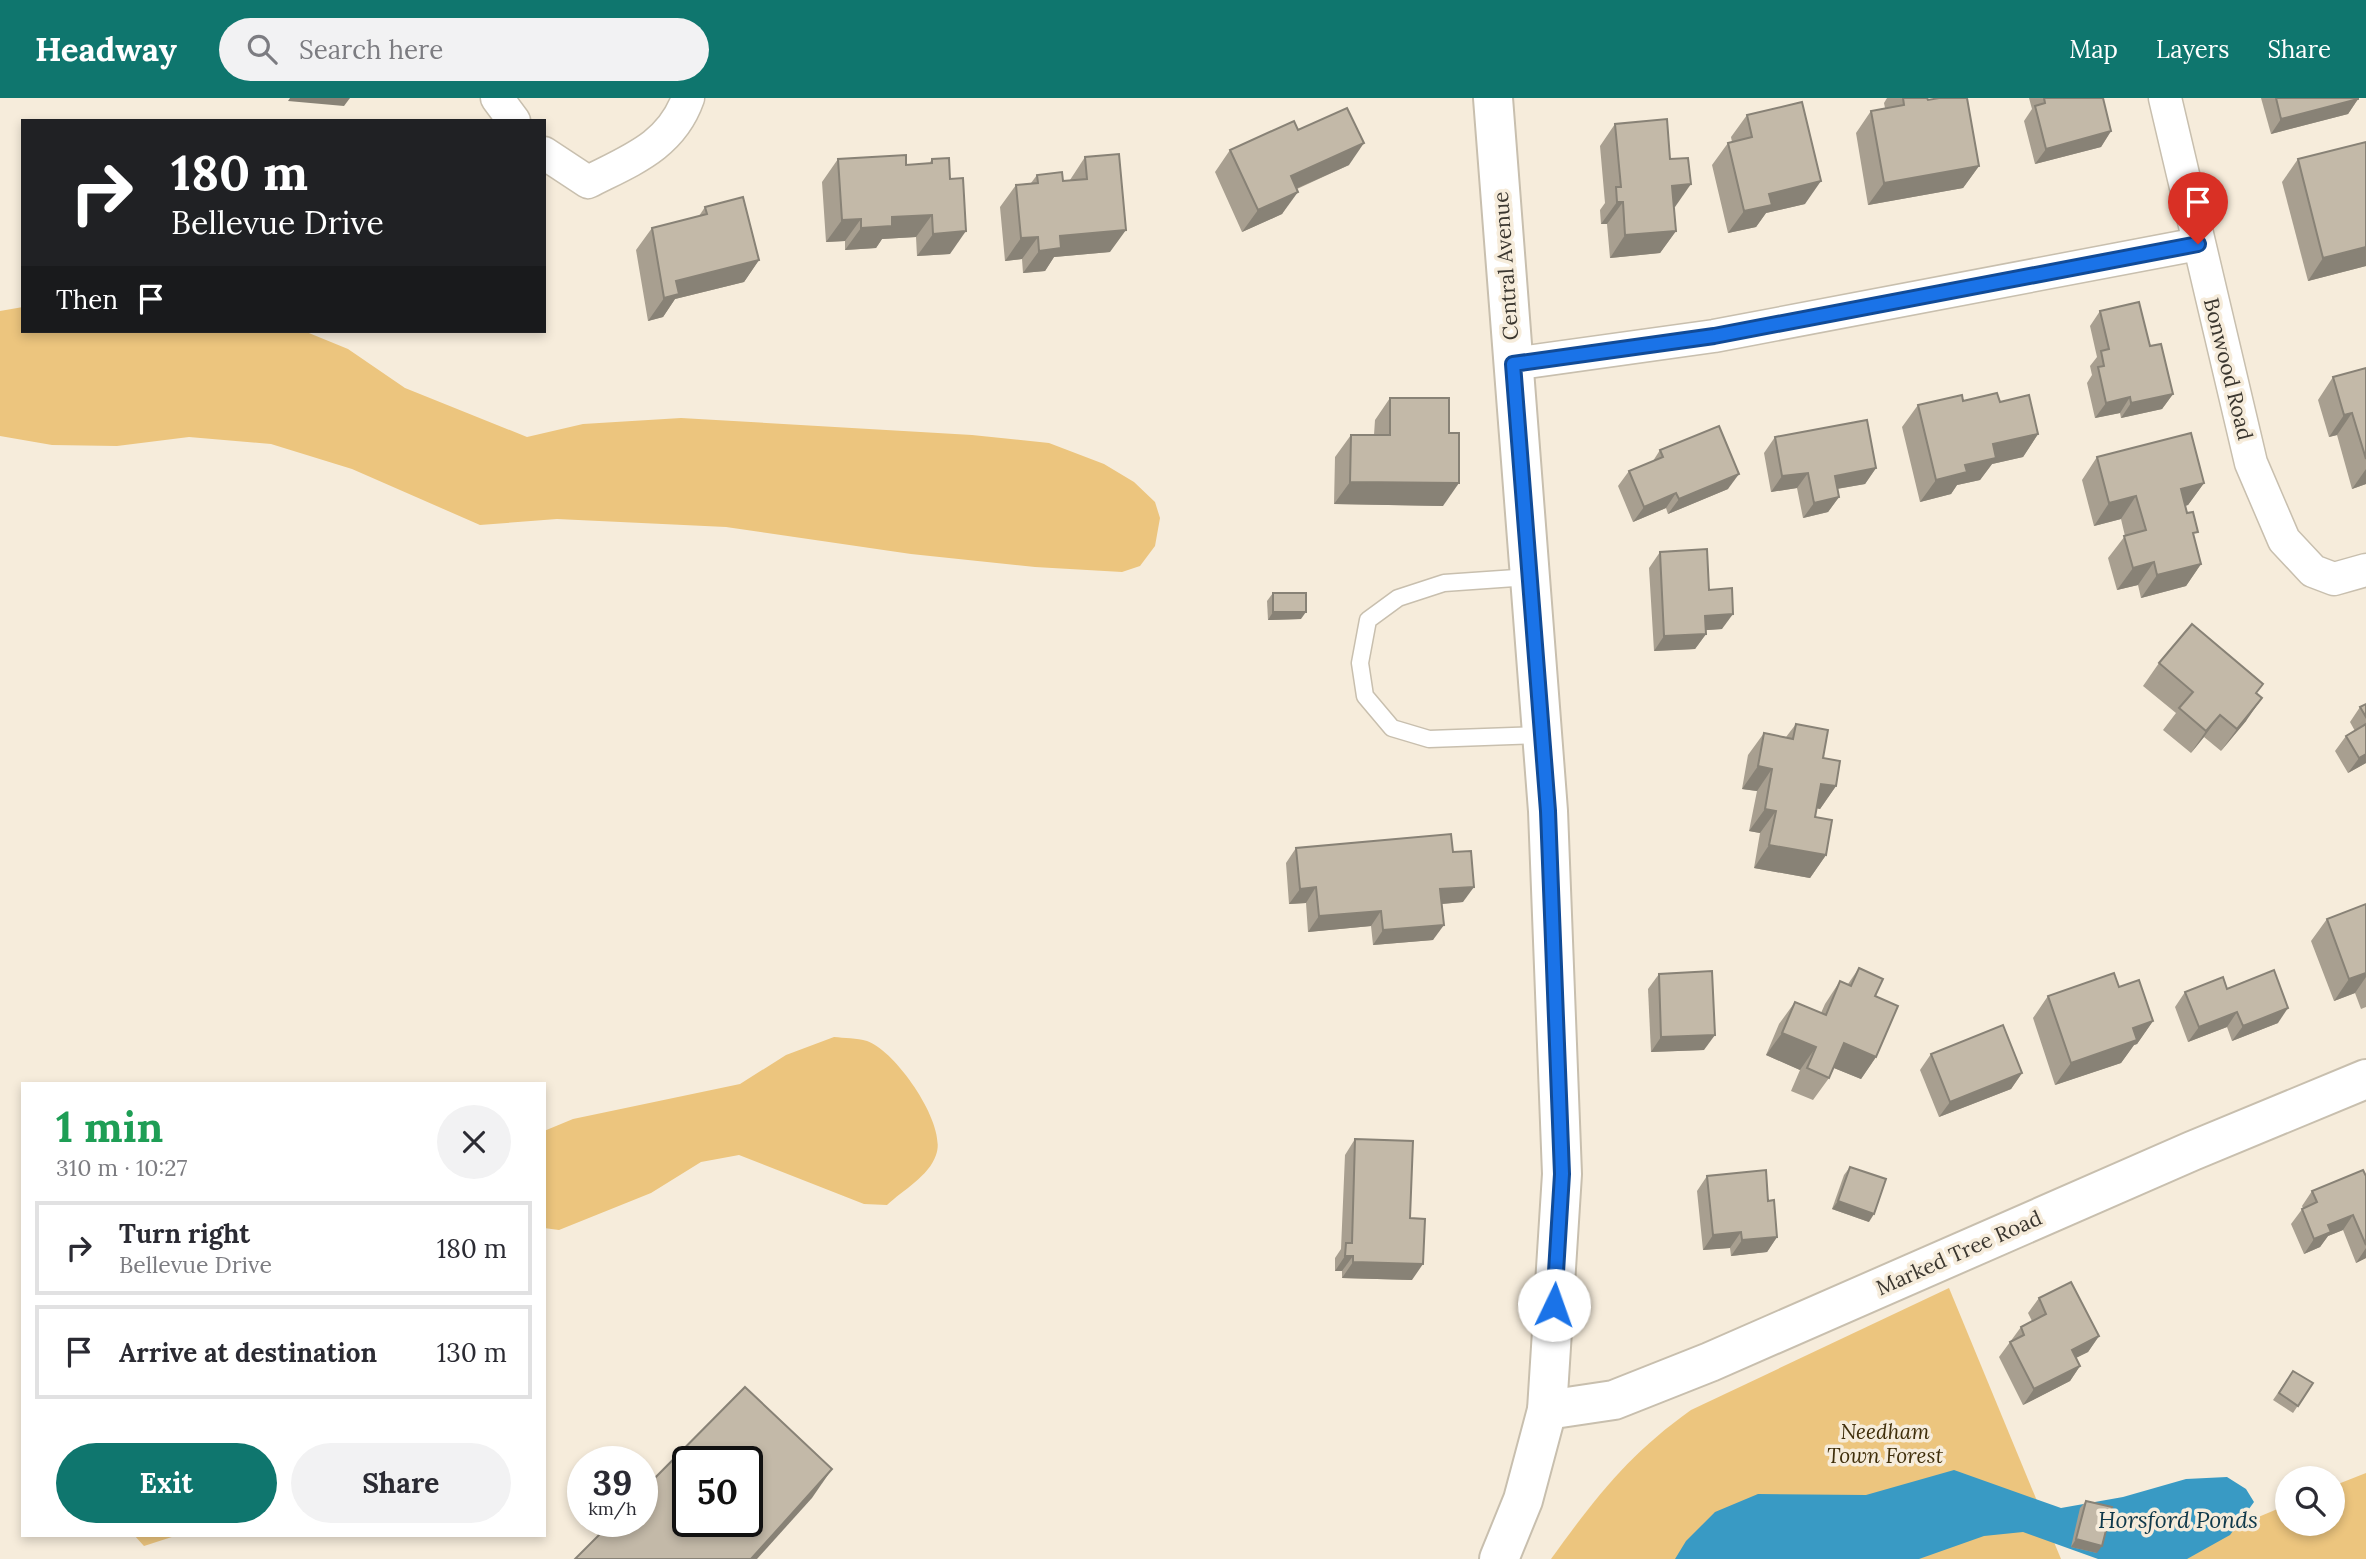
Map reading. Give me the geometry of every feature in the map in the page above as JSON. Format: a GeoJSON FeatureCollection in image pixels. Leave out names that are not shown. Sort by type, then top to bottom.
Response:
{"type":"FeatureCollection","features":[{"type":"Feature","properties":{"kind":"main road","name":"Central Avenue"},"geometry":{"type":"LineString","coordinates":[[1493,98],[1548,811],[1562,1174],[1547,1410],[1534,1467],[1499,1559]]}},
{"type":"Feature","properties":{"kind":"main road","name":"Marked Tree Road"},"geometry":{"type":"LineString","coordinates":[[1547,1410],[1614,1400],[1710,1363],[2180,1156],[2366,1079]]}},
{"type":"Feature","properties":{"kind":"street"},"geometry":{"type":"LineString","coordinates":[[497,98],[512,119]]}},
{"type":"Feature","properties":{"kind":"street"},"geometry":{"type":"LineString","coordinates":[[546,154],[588,181],[650,150],[680,121],[688,98]]}},
{"type":"Feature","properties":{"kind":"street","name":"Bonwood Road"},"geometry":{"type":"LineString","coordinates":[[2165,98],[2251,463],[2284,540],[2313,571],[2334,579],[2366,570]]}},
{"type":"Feature","properties":{"kind":"street"},"geometry":{"type":"LineString","coordinates":[[1513,364],[1714,336],[2198,244]]}},
{"type":"Feature","properties":{"kind":"lane"},"geometry":{"type":"LineString","coordinates":[[1530,577],[1444,583],[1398,598],[1368,620],[1360,663],[1366,696],[1392,728],[1429,739],[1542,735]]}},
{"type":"Feature","properties":{"kind":"green space"},"geometry":{"type":"Polygon","coordinates":[[[21,307],[21,333],[309,333],[348,349],[405,388],[527,437],[583,424],[681,418],[972,435],[1049,443],[1104,464],[1134,482],[1155,502],[1160,518],[1155,546],[1140,566],[1122,572],[1035,567],[911,554],[726,527],[557,519],[480,525],[352,469],[271,444],[189,437],[117,446],[52,445],[0,436],[0,311],[21,307]]]}},
{"type":"Feature","properties":{"kind":"green space"},"geometry":{"type":"Polygon","coordinates":[[[834,1037],[867,1041],[878,1047],[904,1073],[927,1108],[938,1142],[936,1155],[928,1170],[887,1205],[864,1204],[739,1155],[701,1162],[651,1193],[559,1230],[546,1228],[546,1130],[573,1119],[740,1084],[786,1055],[834,1037]]]}},
{"type":"Feature","properties":{"kind":"green space","name":"Needham Town Forest"},"geometry":{"type":"Polygon","coordinates":[[[1949,1288],[2061,1559],[1551,1559],[1614,1478],[1649,1443],[1691,1410],[1949,1288]]]}},
{"type":"Feature","properties":{"kind":"green space"},"geometry":{"type":"Polygon","coordinates":[[[2366,1473],[2366,1559],[2158,1559],[2275,1510],[2275,1536],[2345,1536],[2345,1481],[2366,1473]]]}},
{"type":"Feature","properties":{"kind":"green space"},"geometry":{"type":"Polygon","coordinates":[[[136,1537],[172,1537],[144,1546],[136,1537]]]}},
{"type":"Feature","properties":{"kind":"water","name":"Horsford Ponds"},"geometry":{"type":"Polygon","coordinates":[[[1954,1470],[2061,1508],[2123,1497],[2186,1479],[2227,1477],[2246,1489],[2254,1502],[2230,1535],[2187,1559],[2098,1559],[2023,1532],[1984,1536],[1919,1559],[1675,1559],[1686,1541],[1715,1512],[1758,1494],[1866,1495],[1954,1470]]]}},
{"type":"Feature","properties":{"kind":"building"},"geometry":{"type":"Polygon","coordinates":[[[1903,98],[1967,98],[1979,166],[1884,183],[1871,111],[1904,105],[1903,98]]]}},
{"type":"Feature","properties":{"kind":"building"},"geometry":{"type":"Polygon","coordinates":[[[2044,98],[2103,98],[2111,131],[2046,149],[2035,106],[2045,103],[2044,98]]]}},
{"type":"Feature","properties":{"kind":"building"},"geometry":{"type":"Polygon","coordinates":[[[2276,98],[2358,98],[2358,99],[2281,119],[2276,98]]]}},
{"type":"Feature","properties":{"kind":"building"},"geometry":{"type":"Polygon","coordinates":[[[1802,102],[1821,181],[1769,194],[1772,205],[1744,211],[1728,143],[1752,137],[1747,115],[1802,102]]]}},
{"type":"Feature","properties":{"kind":"building"},"geometry":{"type":"Polygon","coordinates":[[[1347,108],[1364,143],[1291,176],[1298,192],[1258,210],[1230,150],[1294,121],[1298,130],[1347,108]]]}},
{"type":"Feature","properties":{"kind":"building"},"geometry":{"type":"Polygon","coordinates":[[[1667,119],[1670,159],[1688,158],[1691,184],[1672,186],[1676,231],[1625,235],[1623,202],[1617,202],[1616,187],[1621,187],[1615,124],[1667,119]]]}},
{"type":"Feature","properties":{"kind":"building"},"geometry":{"type":"Polygon","coordinates":[[[2366,142],[2366,247],[2323,258],[2298,159],[2366,142]]]}},
{"type":"Feature","properties":{"kind":"building"},"geometry":{"type":"Polygon","coordinates":[[[1119,154],[1126,230],[1060,236],[1061,248],[1039,251],[1038,237],[1021,238],[1016,185],[1038,183],[1037,175],[1062,172],[1063,181],[1087,179],[1085,157],[1119,154]]]}},
{"type":"Feature","properties":{"kind":"building"},"geometry":{"type":"Polygon","coordinates":[[[906,155],[906,165],[932,163],[932,159],[949,158],[950,179],[963,178],[966,231],[933,234],[932,215],[892,217],[892,226],[861,228],[861,219],[842,220],[838,159],[906,155]]]}},
{"type":"Feature","properties":{"kind":"building"},"geometry":{"type":"Polygon","coordinates":[[[743,197],[759,260],[676,281],[679,294],[664,298],[652,228],[707,214],[705,207],[743,197]]]}},
{"type":"Feature","properties":{"kind":"building"},"geometry":{"type":"Polygon","coordinates":[[[2139,302],[2150,346],[2161,344],[2173,394],[2131,403],[2130,397],[2106,403],[2098,367],[2104,366],[2101,351],[2109,349],[2100,311],[2139,302]]]}},
{"type":"Feature","properties":{"kind":"building"},"geometry":{"type":"Polygon","coordinates":[[[2366,368],[2366,459],[2352,413],[2344,415],[2333,377],[2366,368]]]}},
{"type":"Feature","properties":{"kind":"building"},"geometry":{"type":"Polygon","coordinates":[[[1997,393],[2000,402],[2029,395],[2038,434],[1993,444],[1996,458],[1965,465],[1967,472],[1936,480],[1918,405],[1962,395],[1963,401],[1997,393]]]}},
{"type":"Feature","properties":{"kind":"building"},"geometry":{"type":"Polygon","coordinates":[[[1390,398],[1449,398],[1449,433],[1459,433],[1459,483],[1350,482],[1351,435],[1390,435],[1390,398]]]}},
{"type":"Feature","properties":{"kind":"building"},"geometry":{"type":"Polygon","coordinates":[[[1867,420],[1876,468],[1835,476],[1839,497],[1814,503],[1808,473],[1782,476],[1775,437],[1867,420]]]}},
{"type":"Feature","properties":{"kind":"building"},"geometry":{"type":"Polygon","coordinates":[[[1719,426],[1739,474],[1679,499],[1676,493],[1644,507],[1629,471],[1663,457],[1660,450],[1719,426]]]}},
{"type":"Feature","properties":{"kind":"building"},"geometry":{"type":"Polygon","coordinates":[[[2191,433],[2204,483],[2181,489],[2187,513],[2193,512],[2198,532],[2193,533],[2201,564],[2157,575],[2154,562],[2133,568],[2124,536],[2146,530],[2136,496],[2109,503],[2097,457],[2191,433]]]}},
{"type":"Feature","properties":{"kind":"building"},"geometry":{"type":"Polygon","coordinates":[[[1707,549],[1709,590],[1732,588],[1733,614],[1705,616],[1706,634],[1664,636],[1660,552],[1707,549]]]}},
{"type":"Feature","properties":{"kind":"building"},"geometry":{"type":"Polygon","coordinates":[[[1273,593],[1306,593],[1306,612],[1273,612],[1273,593]]]}},
{"type":"Feature","properties":{"kind":"building"},"geometry":{"type":"Polygon","coordinates":[[[2192,624],[2263,684],[2256,693],[2262,698],[2237,729],[2220,715],[2206,731],[2179,708],[2193,692],[2159,663],[2192,624]]]}},
{"type":"Feature","properties":{"kind":"building"},"geometry":{"type":"Polygon","coordinates":[[[2366,704],[2366,717],[2360,707],[2366,704]]]}},
{"type":"Feature","properties":{"kind":"building"},"geometry":{"type":"Polygon","coordinates":[[[1796,724],[1828,730],[1823,758],[1840,761],[1836,786],[1821,784],[1815,817],[1832,820],[1826,855],[1769,845],[1776,811],[1765,809],[1772,769],[1758,766],[1764,733],[1793,739],[1796,724]]]}},
{"type":"Feature","properties":{"kind":"building"},"geometry":{"type":"Polygon","coordinates":[[[2366,724],[2366,754],[2359,758],[2346,736],[2366,724]]]}},
{"type":"Feature","properties":{"kind":"building"},"geometry":{"type":"Polygon","coordinates":[[[1451,834],[1453,852],[1471,851],[1474,887],[1440,889],[1444,925],[1383,930],[1381,911],[1319,916],[1316,887],[1300,889],[1296,848],[1451,834]]]}},
{"type":"Feature","properties":{"kind":"building"},"geometry":{"type":"Polygon","coordinates":[[[2366,904],[2366,973],[2349,979],[2327,919],[2366,904]]]}},
{"type":"Feature","properties":{"kind":"building"},"geometry":{"type":"Polygon","coordinates":[[[1859,968],[1883,979],[1875,996],[1898,1006],[1876,1057],[1844,1043],[1829,1078],[1807,1068],[1816,1047],[1782,1033],[1795,1002],[1826,1015],[1840,981],[1851,986],[1859,968]]]}},
{"type":"Feature","properties":{"kind":"building"},"geometry":{"type":"Polygon","coordinates":[[[2274,970],[2288,1008],[2243,1026],[2237,1012],[2199,1027],[2185,992],[2223,977],[2227,989],[2274,970]]]}},
{"type":"Feature","properties":{"kind":"building"},"geometry":{"type":"Polygon","coordinates":[[[1712,971],[1715,1035],[1661,1037],[1659,974],[1712,971]]]}},
{"type":"Feature","properties":{"kind":"building"},"geometry":{"type":"Polygon","coordinates":[[[2114,973],[2119,987],[2139,980],[2153,1021],[2133,1028],[2137,1040],[2071,1063],[2048,996],[2114,973]]]}},
{"type":"Feature","properties":{"kind":"building"},"geometry":{"type":"Polygon","coordinates":[[[2003,1025],[2022,1073],[1950,1102],[1931,1054],[2003,1025]]]}},
{"type":"Feature","properties":{"kind":"building"},"geometry":{"type":"Polygon","coordinates":[[[1355,1139],[1413,1141],[1410,1218],[1425,1219],[1423,1264],[1353,1262],[1353,1256],[1345,1256],[1346,1243],[1352,1243],[1355,1139]]]}},
{"type":"Feature","properties":{"kind":"building"},"geometry":{"type":"Polygon","coordinates":[[[1850,1167],[1886,1179],[1874,1214],[1838,1201],[1850,1167]]]}},
{"type":"Feature","properties":{"kind":"building"},"geometry":{"type":"Polygon","coordinates":[[[1766,1170],[1768,1201],[1774,1200],[1777,1237],[1742,1240],[1741,1232],[1713,1235],[1707,1176],[1766,1170]]]}},
{"type":"Feature","properties":{"kind":"building"},"geometry":{"type":"Polygon","coordinates":[[[2363,1170],[2366,1176],[2366,1245],[2353,1215],[2328,1225],[2331,1232],[2314,1239],[2302,1209],[2317,1202],[2312,1191],[2363,1170]]]}},
{"type":"Feature","properties":{"kind":"building"},"geometry":{"type":"Polygon","coordinates":[[[2071,1282],[2099,1336],[2072,1350],[2080,1366],[2034,1389],[2010,1342],[2024,1335],[2021,1327],[2046,1314],[2039,1298],[2071,1282]]]}},
{"type":"Feature","properties":{"kind":"building"},"geometry":{"type":"Polygon","coordinates":[[[2293,1371],[2313,1383],[2298,1406],[2279,1393],[2293,1371]]]}},
{"type":"Feature","properties":{"kind":"building"},"geometry":{"type":"Polygon","coordinates":[[[745,1387],[832,1469],[751,1559],[575,1559],[597,1537],[658,1537],[658,1475],[672,1461],[672,1537],[763,1537],[763,1446],[687,1446],[745,1387]]]}},
{"type":"Feature","properties":{"kind":"building"},"geometry":{"type":"Polygon","coordinates":[[[2086,1501],[2112,1507],[2102,1546],[2076,1539],[2086,1501]]]}},
{"type":"Feature","properties":{"kind":"route"},"geometry":{"type":"LineString","coordinates":[[1554,1305],[1562,1174],[1548,811],[1513,364],[1714,336],[2198,244]]}}]}
